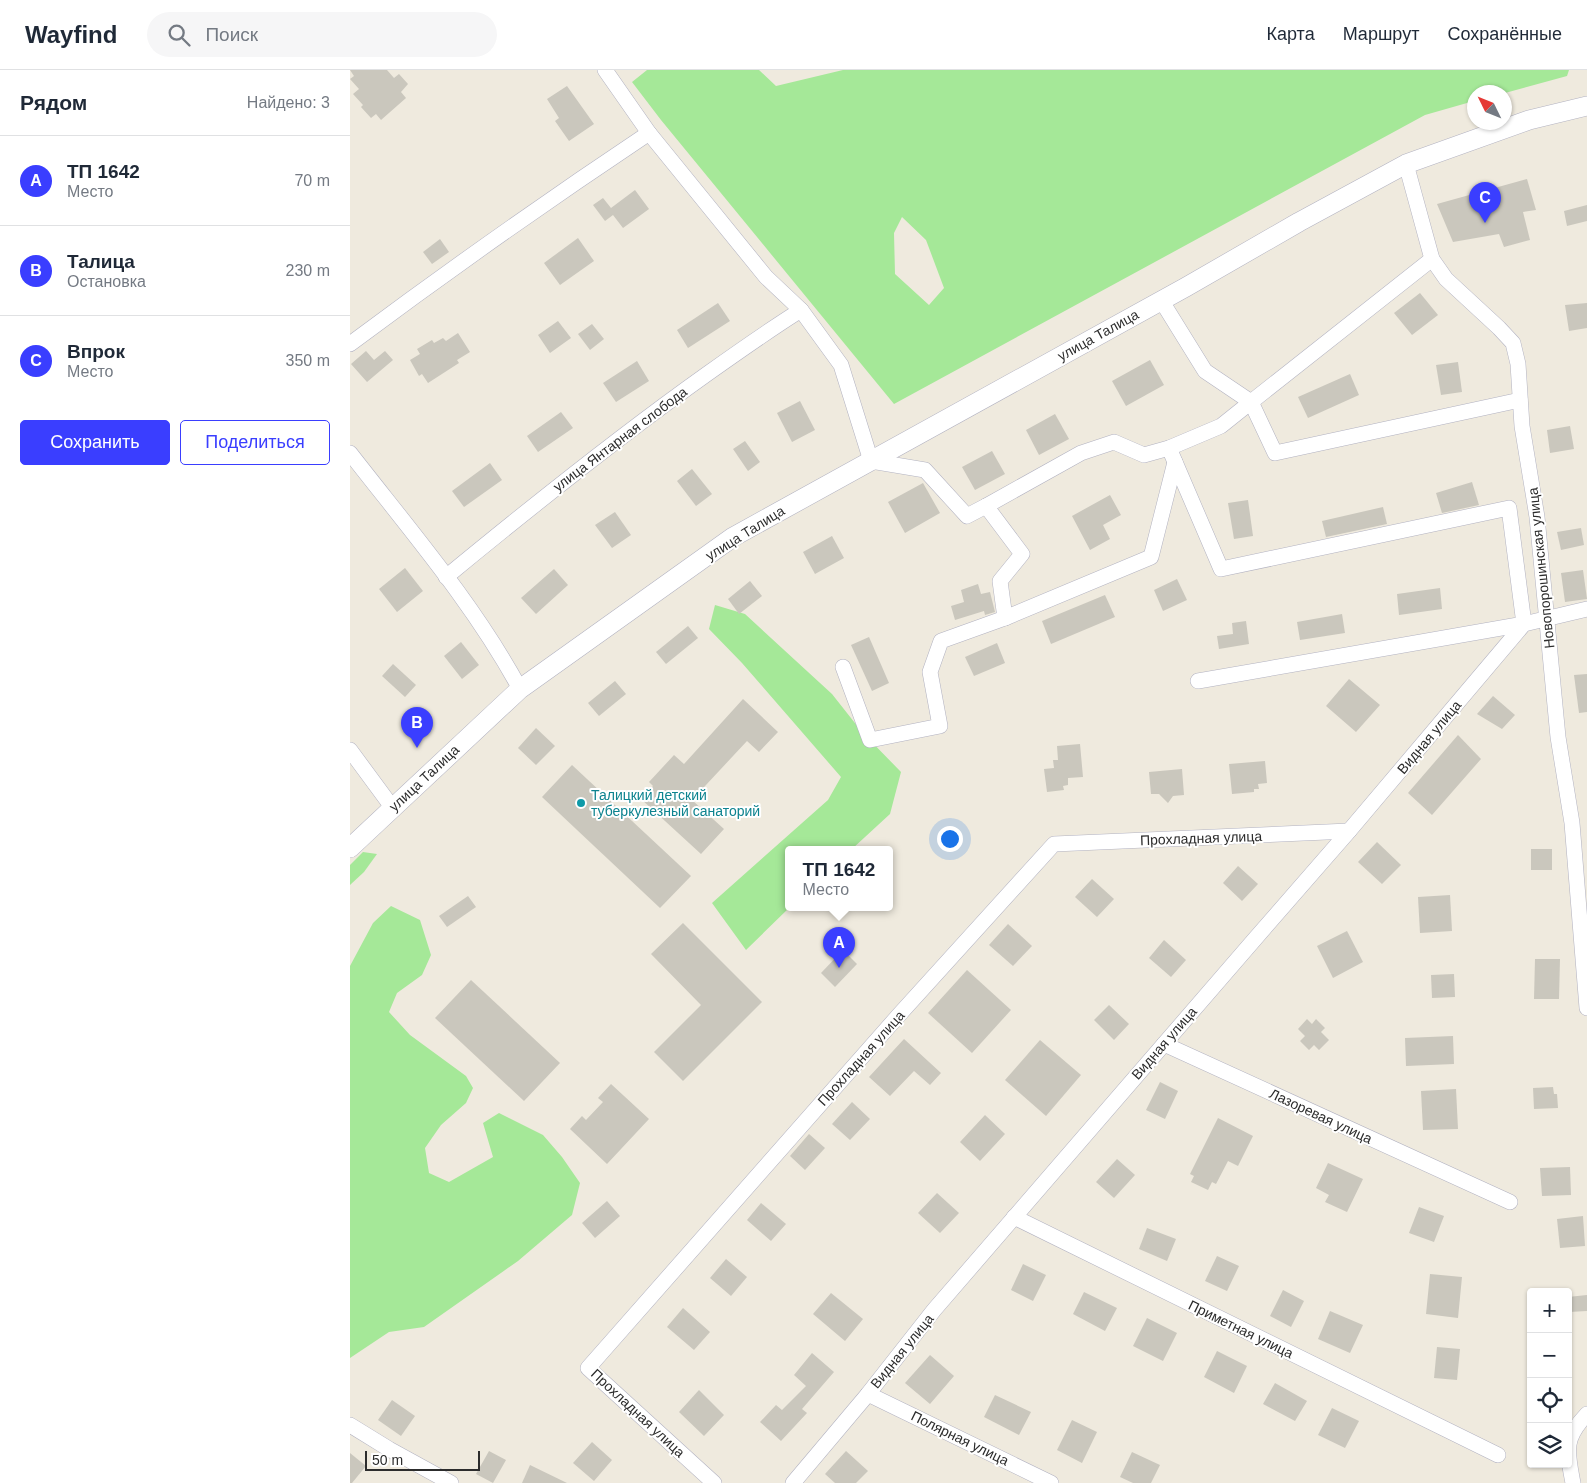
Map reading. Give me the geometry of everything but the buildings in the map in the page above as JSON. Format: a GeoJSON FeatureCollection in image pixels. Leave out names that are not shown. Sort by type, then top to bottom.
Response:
{"type":"FeatureCollection","features":[{"type":"Feature","properties":{"kind":"street"},"geometry":{"type":"LineString","coordinates":[[605,70],[649,133],[766,276],[801,310],[840,365],[871,461],[924,470],[967,516],[1081,453],[1114,442],[1144,455],[1169,448],[1222,426],[1432,259]]}},
{"type":"Feature","properties":{"kind":"street","name":"улица Талица"},"geometry":{"type":"LineString","coordinates":[[350,848],[520,689],[733,537],[1406,164],[1529,120],[1587,106]]}},
{"type":"Feature","properties":{"kind":"street"},"geometry":{"type":"LineString","coordinates":[[350,344],[484,245],[649,133]]}},
{"type":"Feature","properties":{"kind":"street","name":"Новопорошинская улица"},"geometry":{"type":"LineString","coordinates":[[1406,164],[1432,259],[1446,279],[1499,328],[1512,343],[1518,364],[1522,426],[1537,517],[1558,737],[1572,823],[1587,1008]]}},
{"type":"Feature","properties":{"kind":"street"},"geometry":{"type":"LineString","coordinates":[[1161,300],[1205,372],[1251,402],[1275,453],[1520,400]]}},
{"type":"Feature","properties":{"kind":"street","name":"улица Янтарная слобода"},"geometry":{"type":"LineString","coordinates":[[446,577],[525,512],[646,418],[775,326],[801,310]]}},
{"type":"Feature","properties":{"kind":"street"},"geometry":{"type":"LineString","coordinates":[[1169,448],[1222,569],[1509,508],[1524,624]]}},
{"type":"Feature","properties":{"kind":"street"},"geometry":{"type":"LineString","coordinates":[[350,453],[446,577],[501,654],[520,689]]}},
{"type":"Feature","properties":{"kind":"street"},"geometry":{"type":"LineString","coordinates":[[844,667],[870,740],[940,726],[930,672],[941,641],[1005,618],[1151,557],[1175,462]]}},
{"type":"Feature","properties":{"kind":"street"},"geometry":{"type":"LineString","coordinates":[[986,506],[1022,554],[1000,581],[1005,618]]}},
{"type":"Feature","properties":{"kind":"street"},"geometry":{"type":"LineString","coordinates":[[1198,681],[1524,624],[1587,610]]}},
{"type":"Feature","properties":{"kind":"street","name":"Видная улица"},"geometry":{"type":"LineString","coordinates":[[793,1483],[868,1394],[934,1310],[1349,831],[1524,624]]}},
{"type":"Feature","properties":{"kind":"street"},"geometry":{"type":"LineString","coordinates":[[350,750],[392,807]]}},
{"type":"Feature","properties":{"kind":"street","name":"Прохладная улица"},"geometry":{"type":"LineString","coordinates":[[714,1483],[588,1368],[847,1074],[1054,844],[1349,831]]}},
{"type":"Feature","properties":{"kind":"street","name":"Лазоревая улица"},"geometry":{"type":"LineString","coordinates":[[1164,1044],[1510,1202]]}},
{"type":"Feature","properties":{"kind":"street","name":"Приметная улица"},"geometry":{"type":"LineString","coordinates":[[1014,1217],[1498,1456]]}},
{"type":"Feature","properties":{"kind":"street","name":"Полярная улица"},"geometry":{"type":"LineString","coordinates":[[868,1394],[1052,1483]]}},
{"type":"Feature","properties":{"kind":"street"},"geometry":{"type":"LineString","coordinates":[[1573,1483],[1569,1463],[1570,1436],[1587,1414]]}},
{"type":"Feature","properties":{"kind":"street"},"geometry":{"type":"LineString","coordinates":[[350,1425],[451,1483]]}},
{"type":"Feature","properties":{"kind":"green space"},"geometry":{"type":"Polygon","coordinates":[[[647,70],[759,70],[776,86],[843,70],[1569,70],[1567,76],[1512,91],[1512,85],[1467,85],[1467,103],[1425,115],[894,404],[632,82],[647,70]],[[902,217],[894,233],[895,274],[929,305],[944,288],[926,240],[902,217]]]}},
{"type":"Feature","properties":{"kind":"green space"},"geometry":{"type":"Polygon","coordinates":[[[715,605],[745,614],[832,694],[862,732],[901,772],[890,814],[855,846],[785,846],[786,911],[746,950],[712,903],[828,800],[841,777],[742,663],[709,629],[715,605]]]}},
{"type":"Feature","properties":{"kind":"green space"},"geometry":{"type":"Polygon","coordinates":[[[363,852],[377,854],[364,872],[350,885],[350,865],[363,852]]]}},
{"type":"Feature","properties":{"kind":"green space"},"geometry":{"type":"Polygon","coordinates":[[[391,906],[420,920],[431,955],[422,975],[397,993],[389,1012],[410,1035],[466,1076],[473,1088],[466,1103],[441,1125],[425,1148],[429,1173],[449,1182],[493,1157],[483,1123],[499,1113],[543,1135],[562,1157],[580,1183],[572,1215],[518,1261],[424,1327],[389,1332],[350,1358],[350,966],[373,923],[391,906]]]}},
{"type":"Feature","properties":{"kind":"place","name":"Впрок"},"geometry":{"type":"Point","coordinates":[1485,223]}},
{"type":"Feature","properties":{"kind":"place","name":"Талица"},"geometry":{"type":"Point","coordinates":[417,748]}},
{"type":"Feature","properties":{"kind":"place","name":"Талицкий детский туберкулезный санаторий"},"geometry":{"type":"Point","coordinates":[581,803]}},
{"type":"Feature","properties":{"kind":"place","name":"ТП 1642"},"geometry":{"type":"Point","coordinates":[839,968]}}]}
